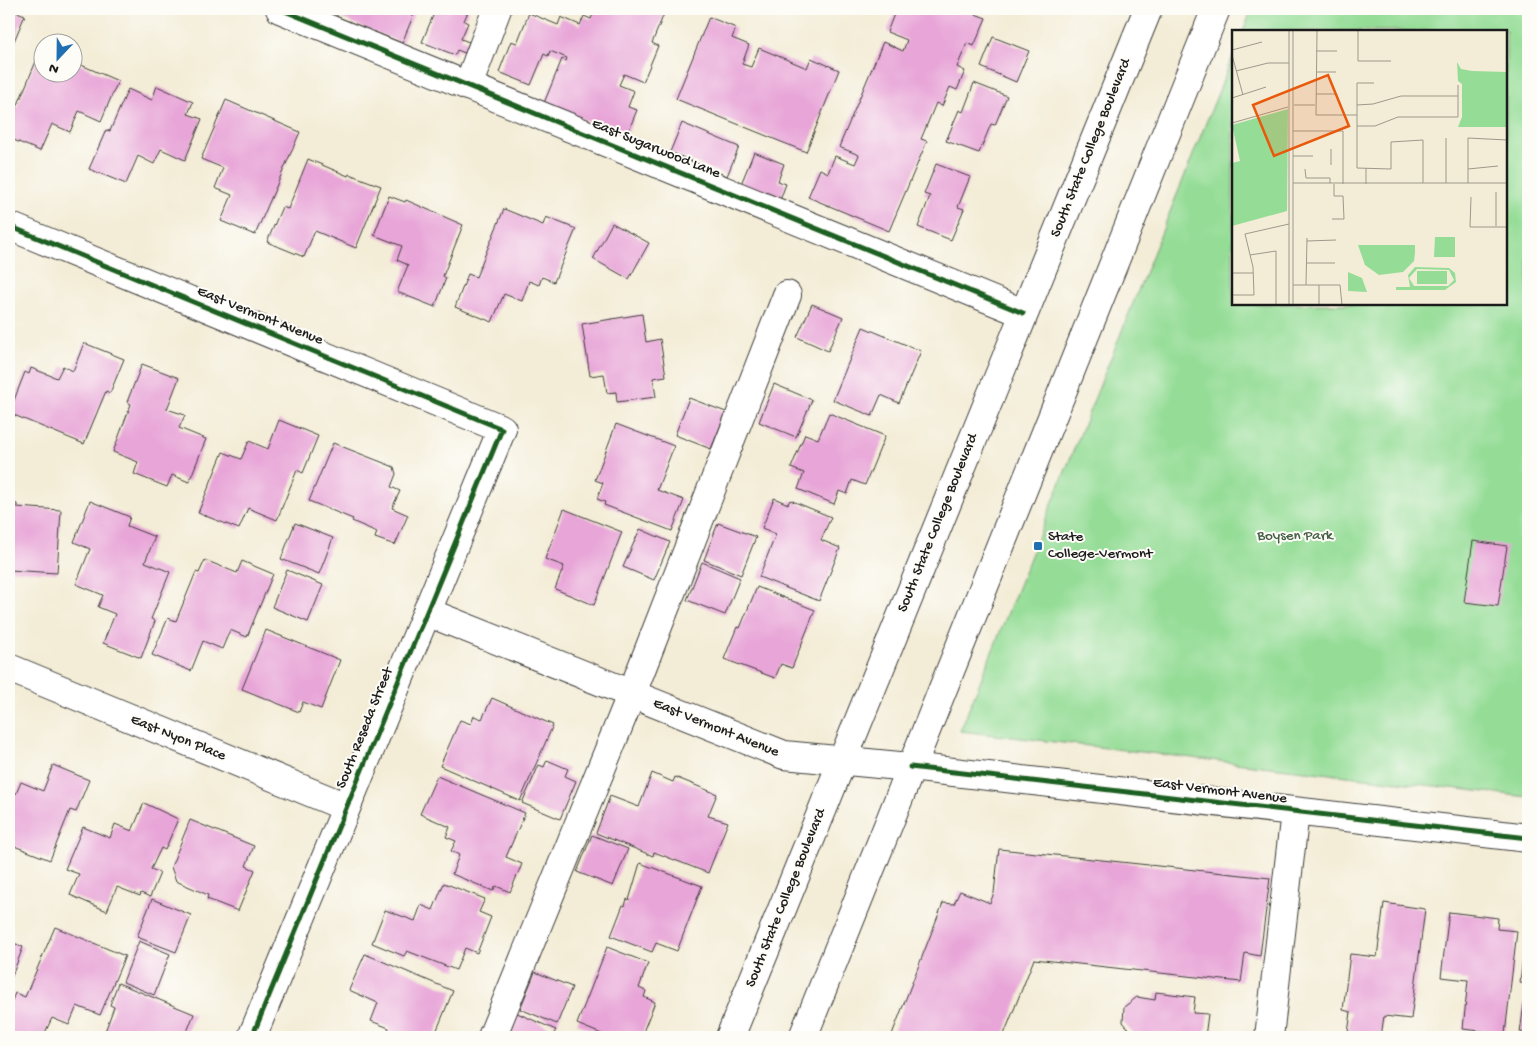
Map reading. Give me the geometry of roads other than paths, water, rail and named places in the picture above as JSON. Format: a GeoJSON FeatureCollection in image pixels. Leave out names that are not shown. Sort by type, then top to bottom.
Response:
{"type":"FeatureCollection","features":[{"type":"Feature","properties":{"kind":"street","name":"East Sugarwood Lane"},"geometry":{"type":"LineString","coordinates":[[280,9],[1023,313]]}},
{"type":"Feature","properties":{"kind":"street"},"geometry":{"type":"LineString","coordinates":[[468,86],[497,9]]}},
{"type":"Feature","properties":{"kind":"street","name":"South State College Boulevard"},"geometry":{"type":"LineString","coordinates":[[730,1037],[1148,9]]}},
{"type":"Feature","properties":{"kind":"street"},"geometry":{"type":"LineString","coordinates":[[803,1037],[1216,9]]}},
{"type":"Feature","properties":{"kind":"street","name":"East Vermont Avenue"},"geometry":{"type":"LineString","coordinates":[[9,226],[502,429]]}},
{"type":"Feature","properties":{"kind":"street"},"geometry":{"type":"LineString","coordinates":[[492,1037],[632,693],[787,295]]}},
{"type":"Feature","properties":{"kind":"street","name":"South Reseda Street"},"geometry":{"type":"LineString","coordinates":[[252,1037],[502,429]]}},
{"type":"Feature","properties":{"kind":"street","name":"East Vermont Avenue"},"geometry":{"type":"LineString","coordinates":[[427,612],[632,693],[784,756],[910,767],[1528,838]]}},
{"type":"Feature","properties":{"kind":"street","name":"East Nyon Place"},"geometry":{"type":"LineString","coordinates":[[9,668],[346,807]]}},
{"type":"Feature","properties":{"kind":"street"},"geometry":{"type":"LineString","coordinates":[[1268,1037],[1295,812]]}},
{"type":"Feature","properties":{"kind":"place","name":"State College-Vermont"},"geometry":{"type":"Point","coordinates":[1038,546]}},
{"type":"Feature","properties":{"kind":"park label","name":"Boysen Park"},"geometry":{"type":"Point","coordinates":[1295,536]}}]}
